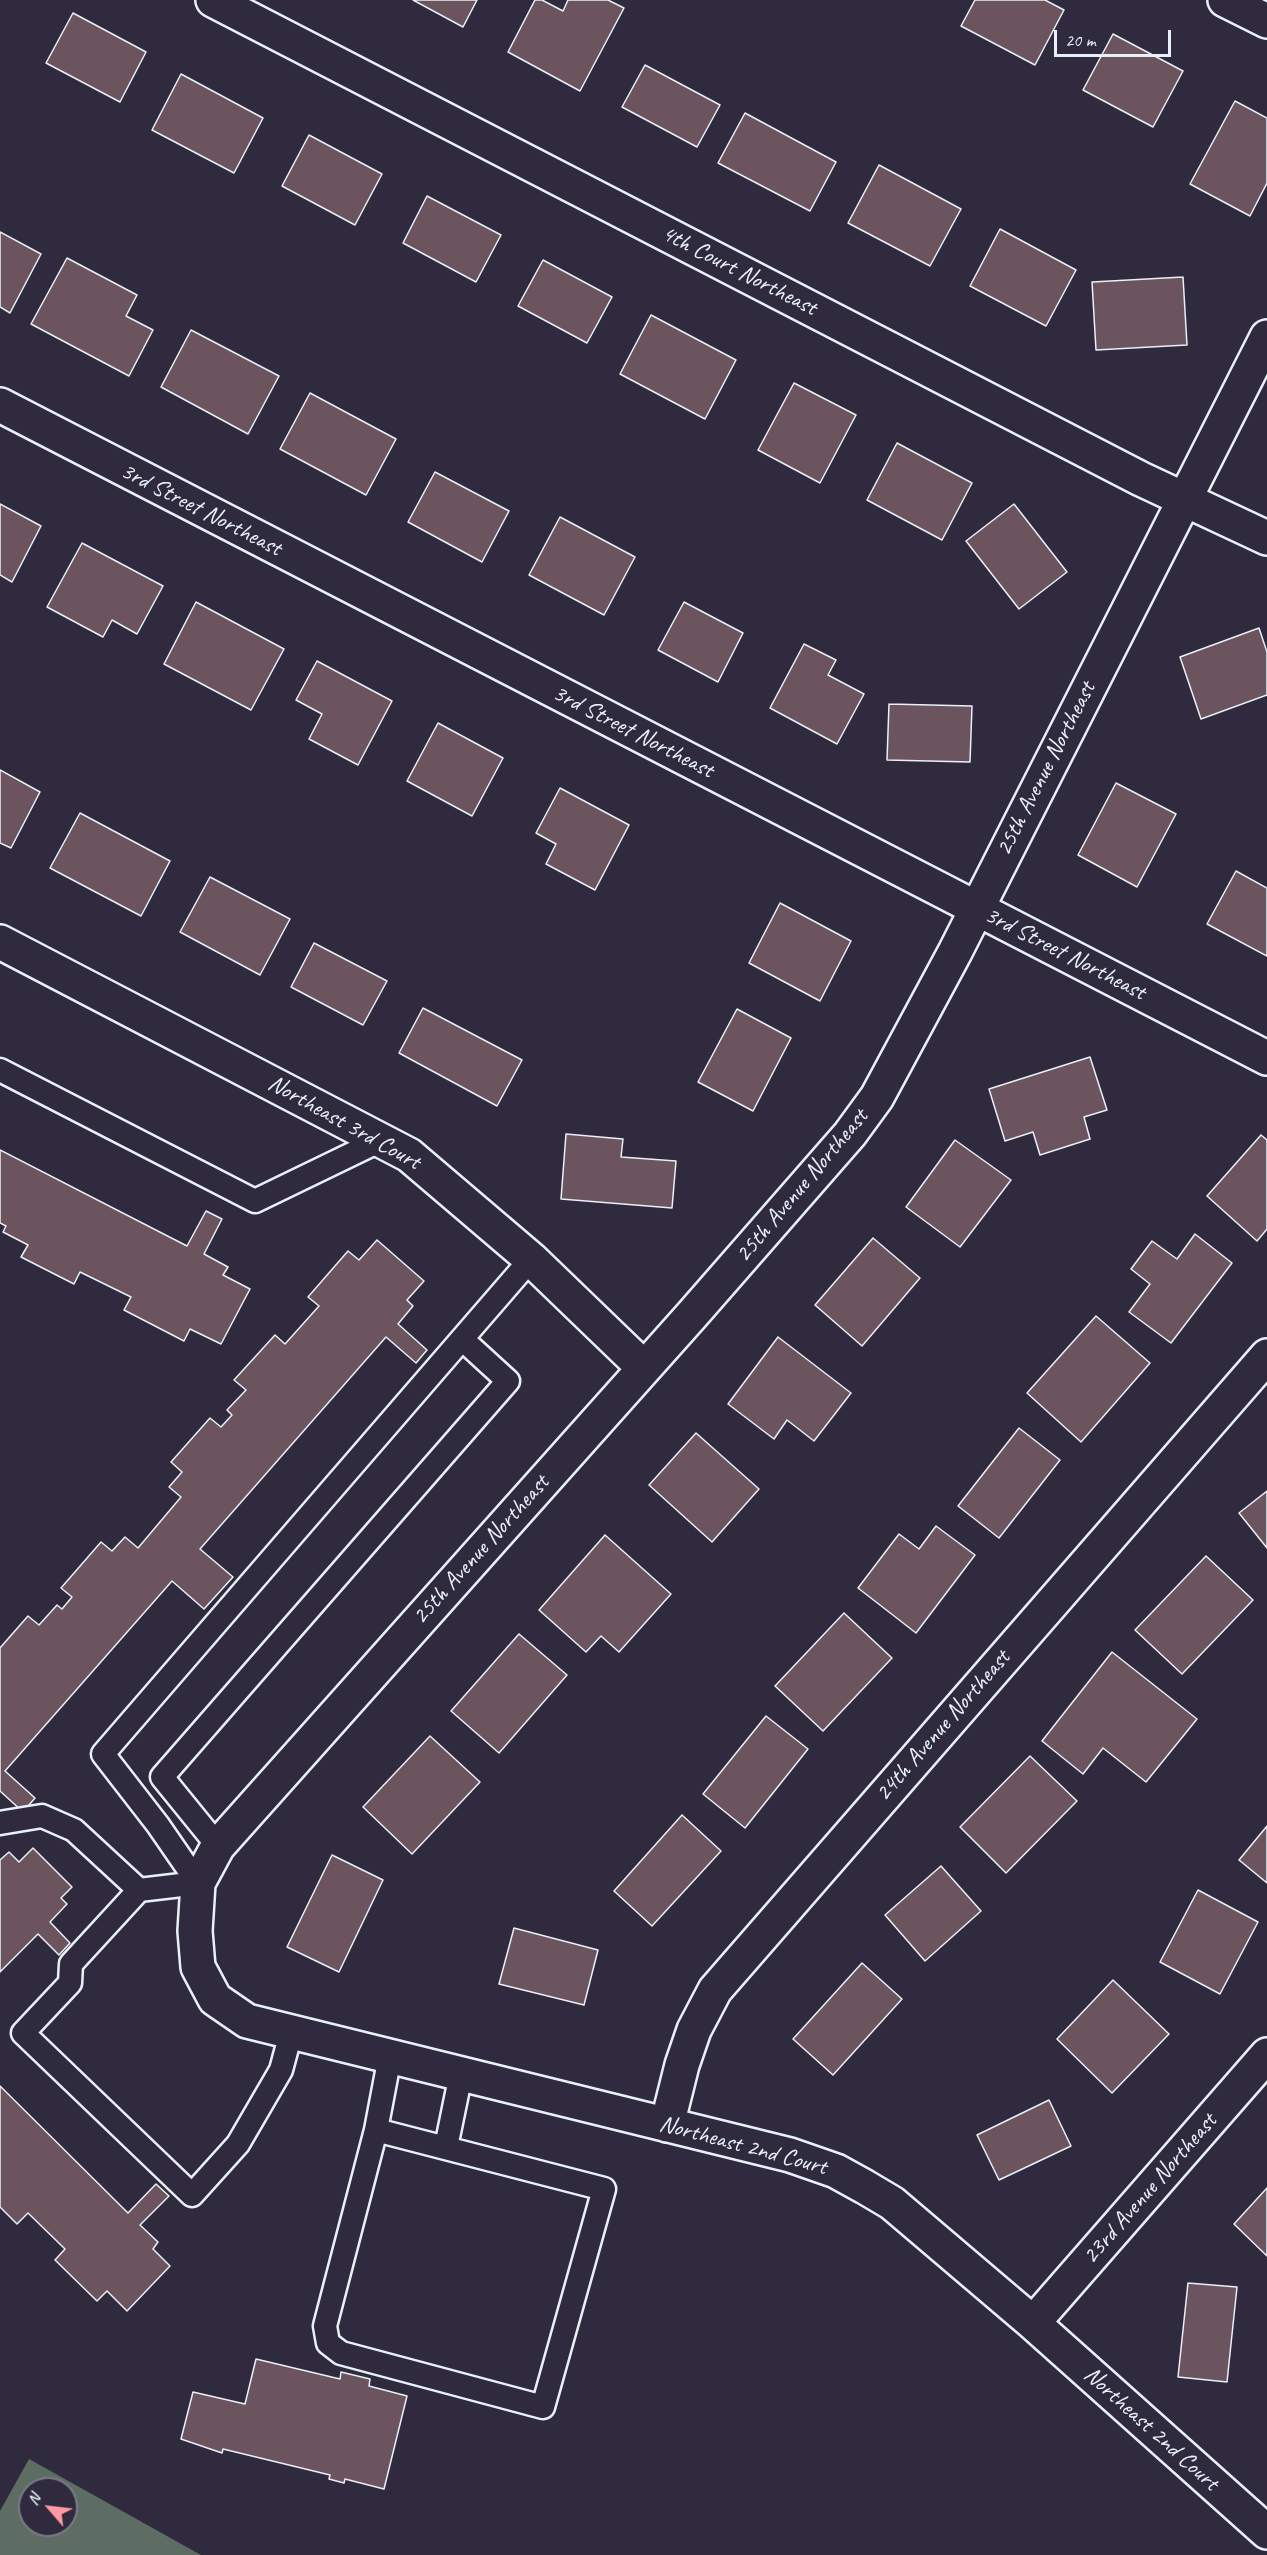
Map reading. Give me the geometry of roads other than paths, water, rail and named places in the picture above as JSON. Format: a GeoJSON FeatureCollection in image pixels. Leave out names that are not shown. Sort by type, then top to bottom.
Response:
{"type":"FeatureCollection","features":[{"type":"Feature","properties":{"kind":"street","name":"4th Court Northeast"},"geometry":{"type":"LineString","coordinates":[[213,0],[1141,479],[1267,538]]}},
{"type":"Feature","properties":{"kind":"street"},"geometry":{"type":"LineString","coordinates":[[1226,0],[1267,21]]}},
{"type":"Feature","properties":{"kind":"street","name":"25th Avenue Northeast"},"geometry":{"type":"LineString","coordinates":[[195,1930],[198,1883],[218,1846],[691,1316],[863,1115],[898,1061],[1267,337]]}},
{"type":"Feature","properties":{"kind":"street","name":"3rd Street Northeast"},"geometry":{"type":"LineString","coordinates":[[0,405],[1267,1058]]}},
{"type":"Feature","properties":{"kind":"street","name":"Northeast 3rd Court"},"geometry":{"type":"LineString","coordinates":[[0,942],[383,1139],[417,1161],[531,1259],[644,1367]]}},
{"type":"Feature","properties":{"kind":"street","name":"24th Avenue Northeast"},"geometry":{"type":"LineString","coordinates":[[668,2125],[682,2064],[694,2030],[715,1990],[728,1972],[1267,1356]]}},
{"type":"Feature","properties":{"kind":"street","name":"Northeast 2nd Court"},"geometry":{"type":"LineString","coordinates":[[195,1930],[198,1967],[215,1999],[247,2021],[790,2155],[836,2171],[892,2204],[1033,2323],[1267,2532]]}},
{"type":"Feature","properties":{"kind":"street","name":"23rd Avenue Northeast"},"geometry":{"type":"LineString","coordinates":[[1033,2323],[1267,2055]]}},
{"type":"Feature","properties":{"kind":"lane"},"geometry":{"type":"LineString","coordinates":[[0,1070],[255,1201],[383,1139]]}},
{"type":"Feature","properties":{"kind":"lane"},"geometry":{"type":"LineString","coordinates":[[291,2033],[281,2070],[238,2144],[192,2195],[23,2032],[70,1983],[71,1964],[139,1890],[198,1883],[159,1826],[103,1755],[531,1259]]}},
{"type":"Feature","properties":{"kind":"lane"},"geometry":{"type":"LineString","coordinates":[[218,1846],[162,1777],[508,1381],[462,1339]]}},
{"type":"Feature","properties":{"kind":"lane"},"geometry":{"type":"LineString","coordinates":[[0,1823],[42,1816],[74,1830],[139,1890]]}},
{"type":"Feature","properties":{"kind":"lane"},"geometry":{"type":"LineString","coordinates":[[376,2130],[604,2189],[543,2406],[341,2353],[328,2343],[325,2326],[376,2130],[390,2056]]}},
{"type":"Feature","properties":{"kind":"lane"},"geometry":{"type":"LineString","coordinates":[[446,2147],[461,2074]]}}]}
